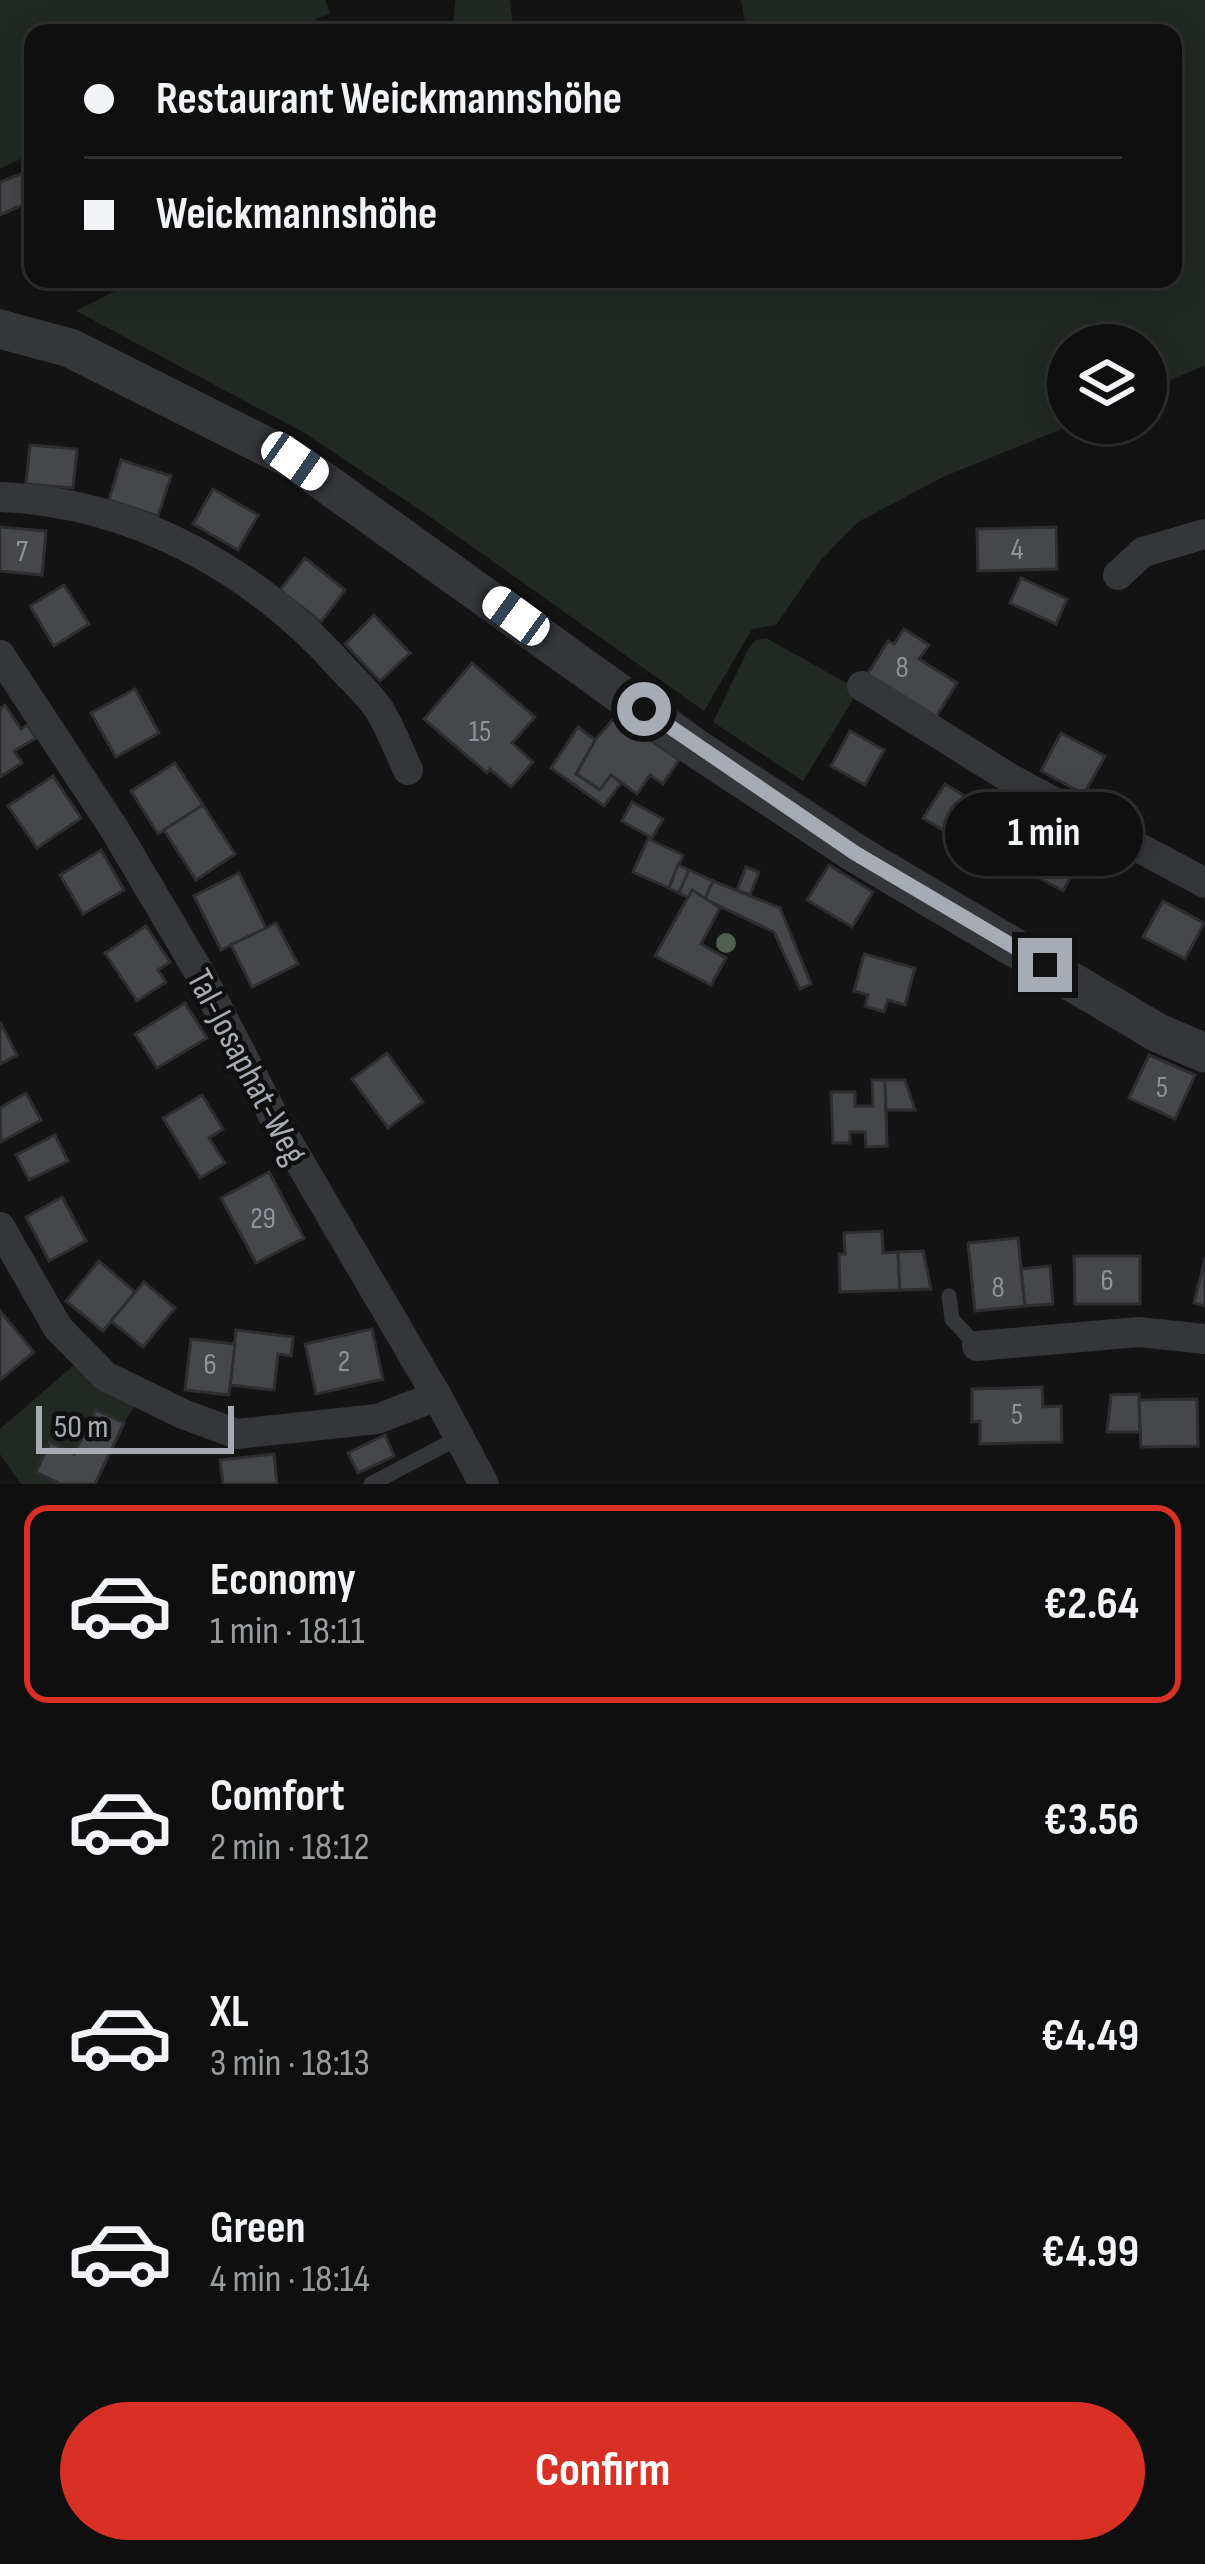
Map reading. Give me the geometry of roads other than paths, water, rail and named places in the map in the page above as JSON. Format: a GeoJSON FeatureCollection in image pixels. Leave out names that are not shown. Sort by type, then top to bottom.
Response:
{"type":"FeatureCollection","features":[{"type":"Feature","properties":{"kind":"street"},"geometry":{"type":"LineString","coordinates":[[0,329],[70,348],[295,461],[698,748],[855,853],[1158,1033],[1205,1053]]}},
{"type":"Feature","properties":{"kind":"street"},"geometry":{"type":"LineString","coordinates":[[0,497],[103,514],[153,532],[230,570],[310,632],[379,709],[407,770]]}},
{"type":"Feature","properties":{"kind":"street"},"geometry":{"type":"LineString","coordinates":[[1118,574],[1143,552],[1205,534]]}},
{"type":"Feature","properties":{"kind":"street","name":"Tal-Josaphat-Weg"},"geometry":{"type":"LineString","coordinates":[[0,655],[115,830],[199,972],[279,1127],[484,1484]]}},
{"type":"Feature","properties":{"kind":"street"},"geometry":{"type":"LineString","coordinates":[[862,686],[1011,779],[1205,884]]}},
{"type":"Feature","properties":{"kind":"street"},"geometry":{"type":"LineString","coordinates":[[0,1228],[58,1328],[105,1376],[183,1414],[237,1433],[377,1419],[437,1396]]}},
{"type":"Feature","properties":{"kind":"street"},"geometry":{"type":"LineString","coordinates":[[977,1346],[1139,1333],[1205,1339]]}},
{"type":"Feature","properties":{"kind":"lane"},"geometry":{"type":"LineString","coordinates":[[949,1296],[952,1318],[977,1346]]}},
{"type":"Feature","properties":{"kind":"lane"},"geometry":{"type":"LineString","coordinates":[[371,1484],[458,1438]]}}]}
